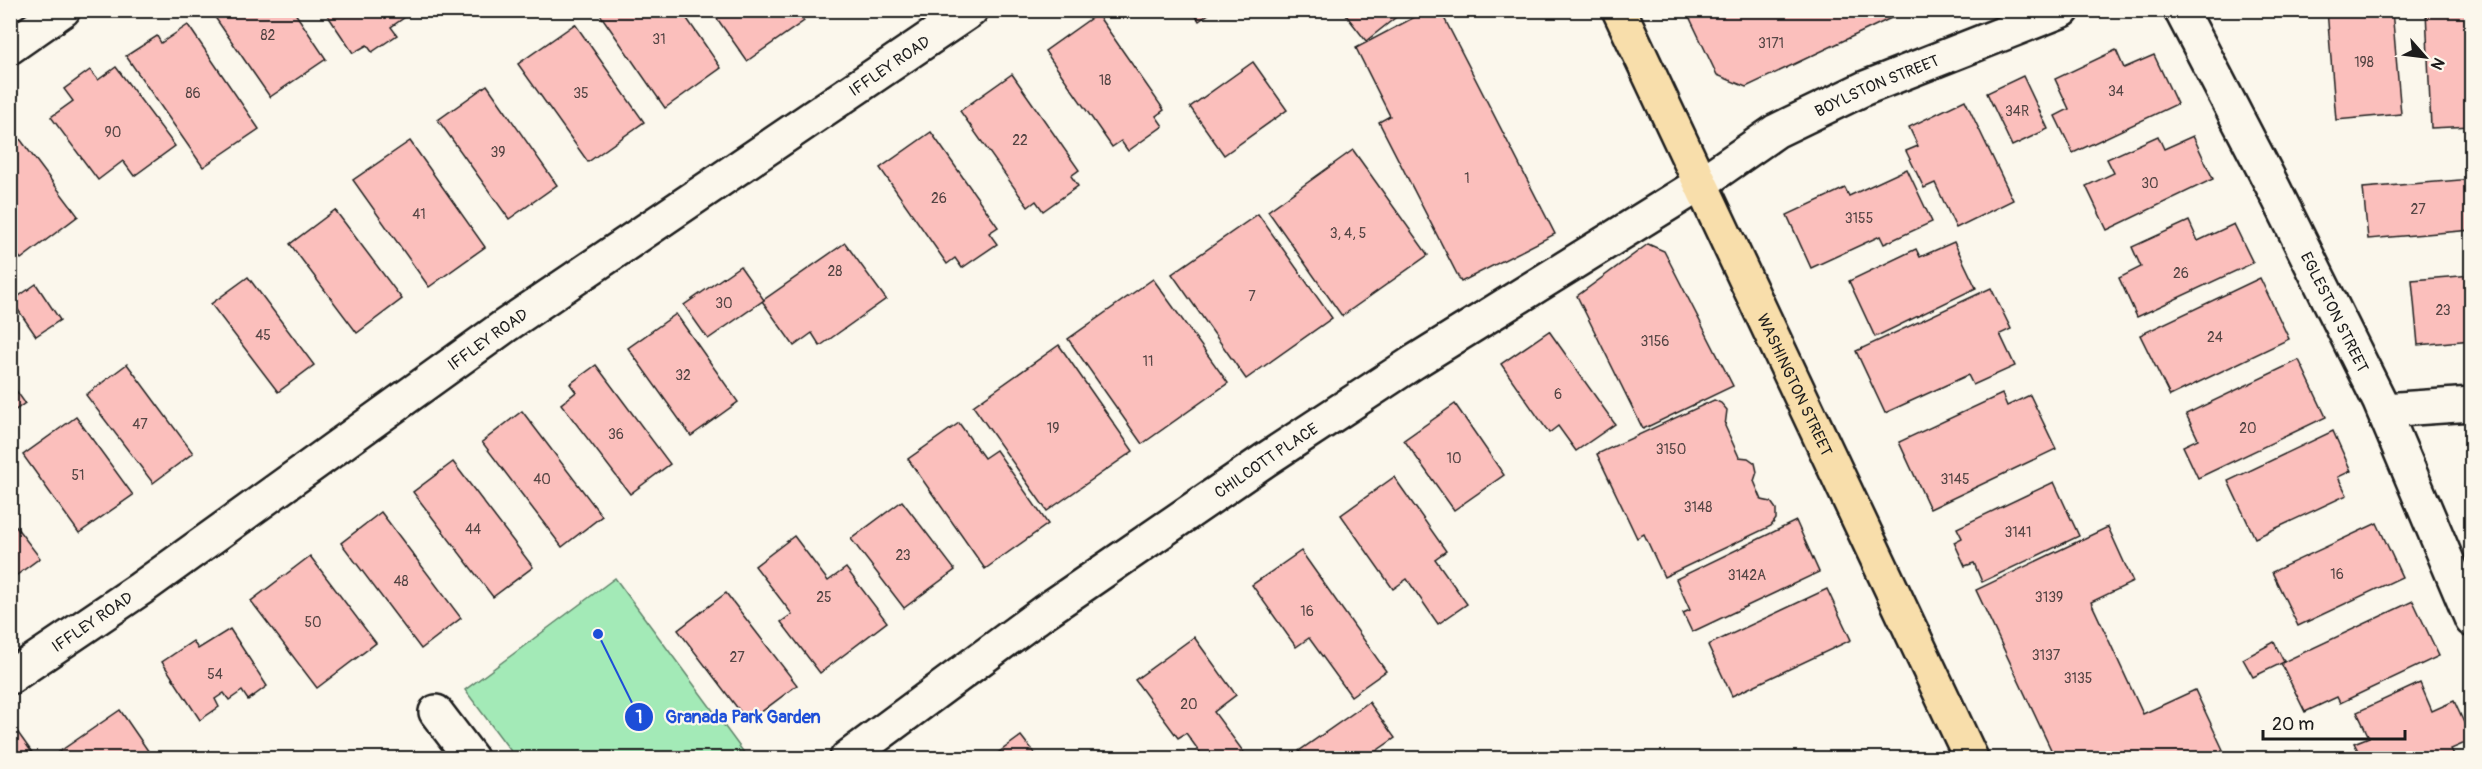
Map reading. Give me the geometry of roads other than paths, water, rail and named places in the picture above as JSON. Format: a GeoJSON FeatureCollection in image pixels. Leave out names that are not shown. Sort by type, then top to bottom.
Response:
{"type":"FeatureCollection","features":[{"type":"Feature","properties":{"kind":"main road","name":"WASHINGTON STREET"},"geometry":{"type":"LineString","coordinates":[[1619,10],[1971,759]]}},
{"type":"Feature","properties":{"kind":"street"},"geometry":{"type":"LineString","coordinates":[[10,47],[63,10]]}},
{"type":"Feature","properties":{"kind":"street","name":"IFFLEY ROAD"},"geometry":{"type":"LineString","coordinates":[[10,677],[140,589],[505,326],[971,10]]}},
{"type":"Feature","properties":{"kind":"street","name":"BOYLSTON STREET"},"geometry":{"type":"LineString","coordinates":[[1700,184],[1776,131],[1855,93],[2063,10]]}},
{"type":"Feature","properties":{"kind":"street","name":"EGLESTON STREET"},"geometry":{"type":"LineString","coordinates":[[2181,10],[2273,187],[2384,410],[2450,574],[2472,620]]}},
{"type":"Feature","properties":{"kind":"street","name":"CHILCOTT PLACE"},"geometry":{"type":"LineString","coordinates":[[847,759],[1044,612],[1265,460],[1414,362],[1700,184]]}},
{"type":"Feature","properties":{"kind":"street"},"geometry":{"type":"LineString","coordinates":[[2384,410],[2472,404]]}},
{"type":"Feature","properties":{"kind":"street"},"geometry":{"type":"LineString","coordinates":[[436,712],[471,759]]}},
{"type":"Feature","properties":{"kind":"place","name":"Granada Park Garden"},"geometry":{"type":"Point","coordinates":[598,634]}}]}
